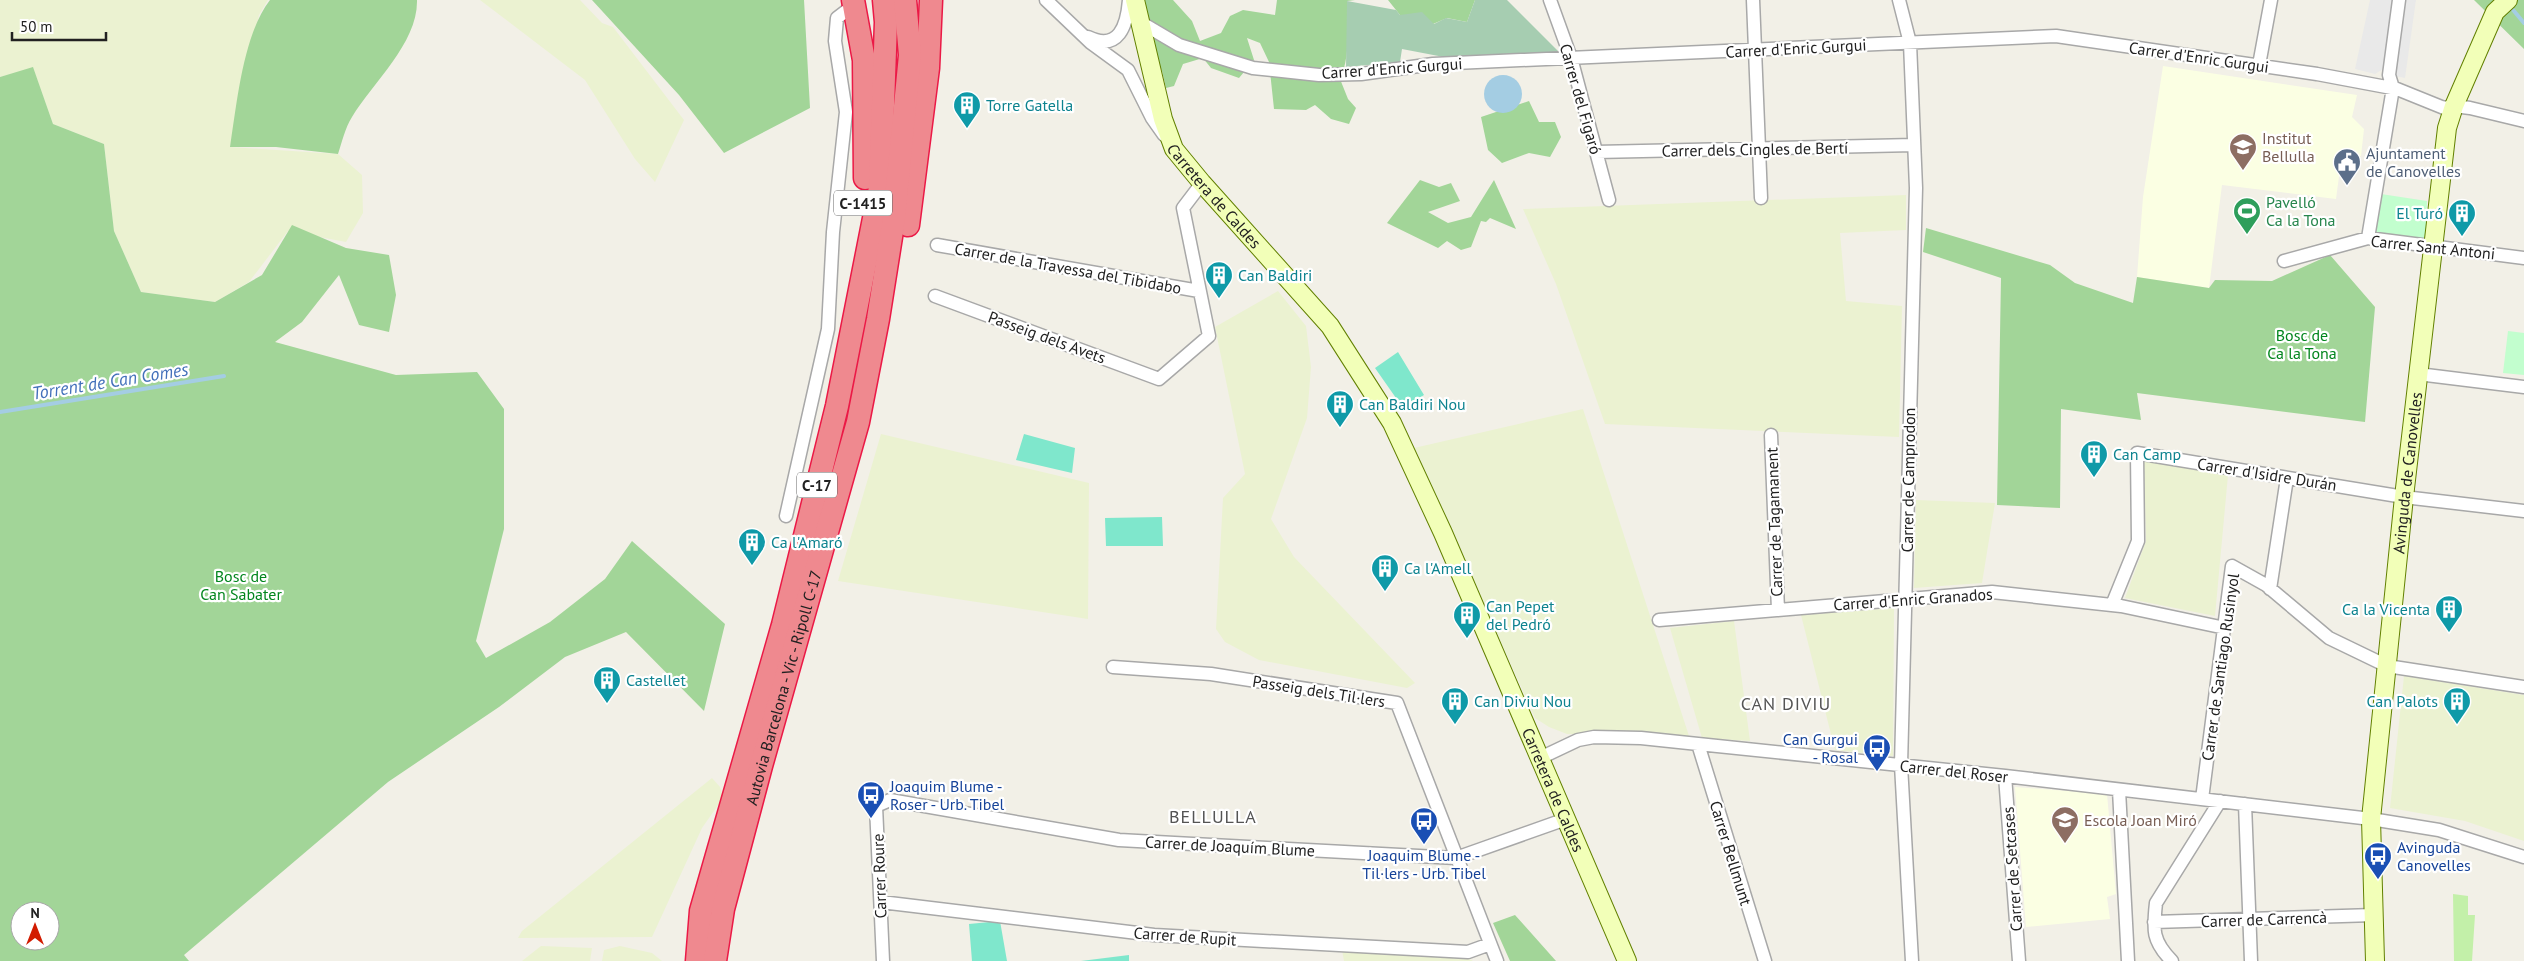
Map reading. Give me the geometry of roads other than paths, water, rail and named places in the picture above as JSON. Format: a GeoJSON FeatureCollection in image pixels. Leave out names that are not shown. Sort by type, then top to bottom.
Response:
{"type":"FeatureCollection","features":[{"type":"Feature","properties":{"kind":"highway","name":"Autovia Barcelona - Vic - Ripoll C-17"},"geometry":{"type":"LineString","coordinates":[[697,961],[701,911],[783,625],[837,406],[880,188],[886,22],[884,0]]}},
{"type":"Feature","properties":{"kind":"highway","name":"Autovia Barcelona - Vic - Ripoll C-17"},"geometry":{"type":"LineString","coordinates":[[715,961],[723,909],[760,766],[858,422],[878,319],[894,218],[910,55],[905,0]]}},
{"type":"Feature","properties":{"kind":"highway"},"geometry":{"type":"LineString","coordinates":[[858,422],[883,348],[906,238],[925,97],[930,0]]}},
{"type":"Feature","properties":{"kind":"highway","name":"C-1415"},"geometry":{"type":"LineString","coordinates":[[837,406],[860,258],[866,165],[864,60],[854,2]]}},
{"type":"Feature","properties":{"kind":"street"},"geometry":{"type":"LineString","coordinates":[[1046,0],[1081,34],[1128,70],[1152,118],[1174,149]]}},
{"type":"Feature","properties":{"kind":"street"},"geometry":{"type":"LineString","coordinates":[[1081,34],[1097,41],[1112,40],[1123,31],[1128,15],[1129,0]]}},
{"type":"Feature","properties":{"kind":"street","name":"Carretera de Caldes"},"geometry":{"type":"LineString","coordinates":[[1135,0],[1163,119],[1174,149],[1330,326],[1392,423],[1540,758],[1627,961]]}},
{"type":"Feature","properties":{"kind":"street","name":"Carrer del Figaró"},"geometry":{"type":"LineString","coordinates":[[1550,0],[1571,58],[1609,200]]}},
{"type":"Feature","properties":{"kind":"street"},"geometry":{"type":"LineString","coordinates":[[1753,0],[1761,198]]}},
{"type":"Feature","properties":{"kind":"street","name":"Carrer de Camprodon"},"geometry":{"type":"LineString","coordinates":[[1899,0],[1910,42],[1916,188],[1901,765],[1912,961]]}},
{"type":"Feature","properties":{"kind":"street"},"geometry":{"type":"LineString","coordinates":[[2260,65],[2271,0]]}},
{"type":"Feature","properties":{"kind":"street"},"geometry":{"type":"LineString","coordinates":[[2368,238],[2393,88],[2389,75],[2400,0]]}},
{"type":"Feature","properties":{"kind":"street"},"geometry":{"type":"LineString","coordinates":[[786,516],[828,330],[834,223],[846,112],[835,41],[837,18],[854,2]]}},
{"type":"Feature","properties":{"kind":"street","name":"Avinguda de Canovelles"},"geometry":{"type":"LineString","coordinates":[[2375,961],[2371,819],[2404,497],[2447,128],[2454,106],[2494,12],[2504,2]]}},
{"type":"Feature","properties":{"kind":"street","name":"Carrer d'Enric Gurgui"},"geometry":{"type":"LineString","coordinates":[[1140,22],[1178,45],[1253,68],[1319,75],[1361,74],[1433,64],[2056,36],[2260,65],[2393,88],[2444,108],[2454,106],[2524,121]]}},
{"type":"Feature","properties":{"kind":"street"},"geometry":{"type":"LineString","coordinates":[[1128,70],[1138,70],[1145,66],[1149,58]]}},
{"type":"Feature","properties":{"kind":"street","name":"Carrer dels Cingles de Bertí"},"geometry":{"type":"LineString","coordinates":[[1596,152],[1914,145]]}},
{"type":"Feature","properties":{"kind":"street"},"geometry":{"type":"LineString","coordinates":[[1200,291],[1183,208],[1202,183]]}},
{"type":"Feature","properties":{"kind":"street","name":"Carrer Sant Antoni"},"geometry":{"type":"LineString","coordinates":[[2284,261],[2368,238],[2524,258]]}},
{"type":"Feature","properties":{"kind":"street","name":"Carrer de la Travessa del Tibidabo"},"geometry":{"type":"LineString","coordinates":[[937,244],[1200,291]]}},
{"type":"Feature","properties":{"kind":"street","name":"Passeig dels Avets"},"geometry":{"type":"LineString","coordinates":[[935,296],[1159,378],[1209,336],[1200,291]]}},
{"type":"Feature","properties":{"kind":"street"},"geometry":{"type":"LineString","coordinates":[[2418,374],[2524,387]]}},
{"type":"Feature","properties":{"kind":"street","name":"Carrer de Tagamanent"},"geometry":{"type":"LineString","coordinates":[[1771,435],[1778,610]]}},
{"type":"Feature","properties":{"kind":"street","name":"Carrer d'Isidre Durán"},"geometry":{"type":"LineString","coordinates":[[2112,605],[2138,541],[2137,453],[2404,497],[2524,510]]}},
{"type":"Feature","properties":{"kind":"street"},"geometry":{"type":"LineString","coordinates":[[2270,589],[2287,478]]}},
{"type":"Feature","properties":{"kind":"street","name":"Carrer de Santiago Rusinyol"},"geometry":{"type":"LineString","coordinates":[[2202,799],[2232,566],[2270,589],[2328,638],[2387,666],[2524,687]]}},
{"type":"Feature","properties":{"kind":"street","name":"Carrer d'Enric Granados"},"geometry":{"type":"LineString","coordinates":[[1659,620],[1992,592],[2112,605],[2224,628]]}},
{"type":"Feature","properties":{"kind":"street","name":"Passeig dels Til·lers"},"geometry":{"type":"LineString","coordinates":[[1113,667],[1211,674],[1397,703],[1497,961]]}},
{"type":"Feature","properties":{"kind":"street","name":"Carrer del Roser"},"geometry":{"type":"LineString","coordinates":[[1540,758],[1578,740],[1594,737],[1640,738],[2005,776],[2371,819],[2439,830],[2524,857]]}},
{"type":"Feature","properties":{"kind":"street","name":"Carrer Bellmunt"},"geometry":{"type":"LineString","coordinates":[[1698,744],[1765,961]]}},
{"type":"Feature","properties":{"kind":"street","name":"Carrer de Setcases"},"geometry":{"type":"LineString","coordinates":[[2005,776],[2019,961]]}},
{"type":"Feature","properties":{"kind":"street"},"geometry":{"type":"LineString","coordinates":[[2119,790],[2128,961]]}},
{"type":"Feature","properties":{"kind":"street","name":"Carrer de Joaquím Blume"},"geometry":{"type":"LineString","coordinates":[[890,800],[1118,840],[1456,858],[1566,819]]}},
{"type":"Feature","properties":{"kind":"street","name":"Carrer Roure"},"geometry":{"type":"LineString","coordinates":[[883,961],[876,806],[890,800]]}},
{"type":"Feature","properties":{"kind":"street"},"geometry":{"type":"LineString","coordinates":[[2172,961],[2155,939],[2156,903],[2220,801]]}},
{"type":"Feature","properties":{"kind":"street"},"geometry":{"type":"LineString","coordinates":[[2245,804],[2251,961]]}},
{"type":"Feature","properties":{"kind":"street","name":"Carrer de Rupit"},"geometry":{"type":"LineString","coordinates":[[881,902],[1154,935],[1468,952],[1490,944]]}},
{"type":"Feature","properties":{"kind":"street","name":"Carrer de Carrencà"},"geometry":{"type":"LineString","coordinates":[[2154,922],[2374,915]]}},
{"type":"Feature","properties":{"kind":"water"},"geometry":{"type":"Polygon","coordinates":[[[1503,75],[1517,80],[1522,94],[1517,108],[1503,113],[1489,108],[1484,94],[1489,80],[1503,75]]]}},
{"type":"Feature","properties":{"kind":"waterway"},"geometry":{"type":"LineString","coordinates":[[2509,5],[2524,23]]}},
{"type":"Feature","properties":{"kind":"waterway","name":"Torrent de Can Comes"},"geometry":{"type":"LineString","coordinates":[[0,412],[224,376]]}},
{"type":"Feature","properties":{"kind":"place","name":"Torre Gatella"},"geometry":{"type":"Point","coordinates":[967,129]}},
{"type":"Feature","properties":{"kind":"place","name":"Institut Bellulla"},"geometry":{"type":"Point","coordinates":[2243,171]}},
{"type":"Feature","properties":{"kind":"place","name":"Ajuntament de Canovelles"},"geometry":{"type":"Point","coordinates":[2347,186]}},
{"type":"Feature","properties":{"kind":"place","name":"Pavelló Ca la Tona"},"geometry":{"type":"Point","coordinates":[2247,235]}},
{"type":"Feature","properties":{"kind":"place","name":"El Turó"},"geometry":{"type":"Point","coordinates":[2462,237]}},
{"type":"Feature","properties":{"kind":"place","name":"Can Baldiri"},"geometry":{"type":"Point","coordinates":[1219,299]}},
{"type":"Feature","properties":{"kind":"place","name":"Can Baldiri Nou"},"geometry":{"type":"Point","coordinates":[1340,428]}},
{"type":"Feature","properties":{"kind":"place","name":"Can Camp"},"geometry":{"type":"Point","coordinates":[2094,478]}},
{"type":"Feature","properties":{"kind":"place","name":"Ca l'Amaró"},"geometry":{"type":"Point","coordinates":[752,566]}},
{"type":"Feature","properties":{"kind":"place","name":"Ca l'Amell"},"geometry":{"type":"Point","coordinates":[1385,592]}},
{"type":"Feature","properties":{"kind":"place","name":"Ca la Vicenta"},"geometry":{"type":"Point","coordinates":[2449,633]}},
{"type":"Feature","properties":{"kind":"place","name":"Can Pepet del Pedró"},"geometry":{"type":"Point","coordinates":[1467,639]}},
{"type":"Feature","properties":{"kind":"place","name":"Castellet"},"geometry":{"type":"Point","coordinates":[607,704]}},
{"type":"Feature","properties":{"kind":"place","name":"Can Diviu Nou"},"geometry":{"type":"Point","coordinates":[1455,725]}},
{"type":"Feature","properties":{"kind":"place","name":"Can Palots"},"geometry":{"type":"Point","coordinates":[2457,725]}},
{"type":"Feature","properties":{"kind":"place","name":"Can Gurgui - Rosal"},"geometry":{"type":"Point","coordinates":[1877,772]}},
{"type":"Feature","properties":{"kind":"place","name":"Joaquim Blume - Roser - Urb. Tibel"},"geometry":{"type":"Point","coordinates":[871,819]}},
{"type":"Feature","properties":{"kind":"place","name":"Escola Joan Miró"},"geometry":{"type":"Point","coordinates":[2065,844]}},
{"type":"Feature","properties":{"kind":"place","name":"Joaquim Blume - Til·lers - Urb. Tibel"},"geometry":{"type":"Point","coordinates":[1424,845]}},
{"type":"Feature","properties":{"kind":"place","name":"Avinguda Canovelles"},"geometry":{"type":"Point","coordinates":[2378,880]}},
{"type":"Feature","properties":{"kind":"district","name":"CAN DIVIU"},"geometry":{"type":"Point","coordinates":[1786,703]}},
{"type":"Feature","properties":{"kind":"district","name":"BELLULLA"},"geometry":{"type":"Point","coordinates":[1213,816]}},
{"type":"Feature","properties":{"kind":"park label","name":"Bosc de Ca la Tona"},"geometry":{"type":"Point","coordinates":[2302,344]}},
{"type":"Feature","properties":{"kind":"park label","name":"Bosc de Can Sabater"},"geometry":{"type":"Point","coordinates":[241,585]}}]}
